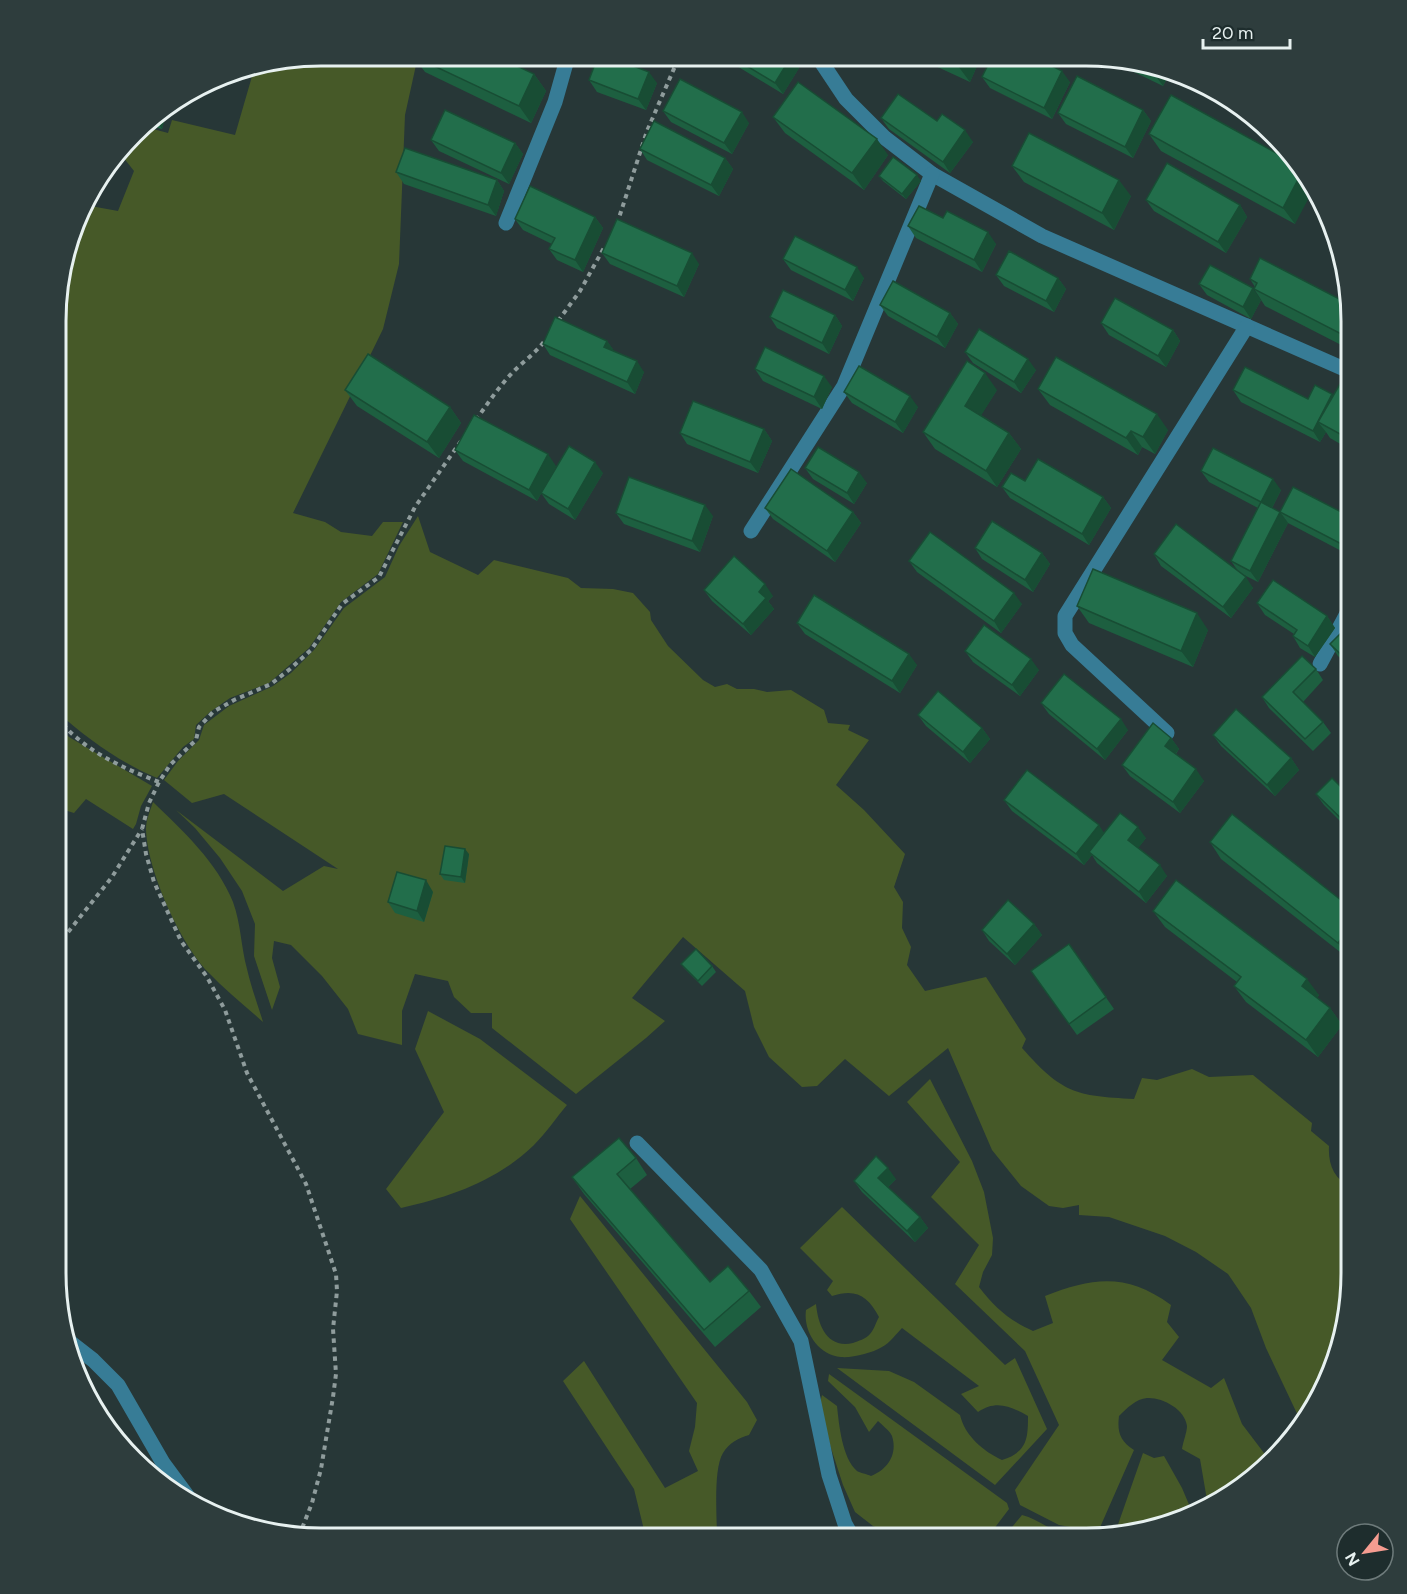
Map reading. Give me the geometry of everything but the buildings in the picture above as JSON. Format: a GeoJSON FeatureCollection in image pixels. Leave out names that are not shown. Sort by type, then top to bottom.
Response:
{"type":"FeatureCollection","features":[{"type":"Feature","properties":{"kind":"street"},"geometry":{"type":"LineString","coordinates":[[506,223],[555,102],[565,66]]}},
{"type":"Feature","properties":{"kind":"street"},"geometry":{"type":"LineString","coordinates":[[824,66],[846,99],[885,138],[932,174],[1042,236],[1341,368]]}},
{"type":"Feature","properties":{"kind":"street"},"geometry":{"type":"LineString","coordinates":[[750,531],[844,386],[932,174]]}},
{"type":"Feature","properties":{"kind":"street"},"geometry":{"type":"LineString","coordinates":[[1167,733],[1072,645],[1065,633],[1065,616],[1247,326]]}},
{"type":"Feature","properties":{"kind":"street"},"geometry":{"type":"LineString","coordinates":[[1320,664],[1341,625]]}},
{"type":"Feature","properties":{"kind":"street"},"geometry":{"type":"LineString","coordinates":[[637,1143],[761,1270],[801,1341],[829,1475],[847,1528]]}},
{"type":"Feature","properties":{"kind":"street"},"geometry":{"type":"LineString","coordinates":[[78,1348],[118,1385],[163,1463],[179,1485]]}},
{"type":"Feature","properties":{"kind":"path"},"geometry":{"type":"LineString","coordinates":[[616,226],[647,131],[675,66]]}},
{"type":"Feature","properties":{"kind":"path"},"geometry":{"type":"LineString","coordinates":[[556,325],[580,291],[606,244]]}},
{"type":"Feature","properties":{"kind":"path"},"geometry":{"type":"LineString","coordinates":[[473,424],[492,396],[515,370],[538,351],[550,334]]}},
{"type":"Feature","properties":{"kind":"path"},"geometry":{"type":"LineString","coordinates":[[66,935],[112,877],[142,829],[149,803],[159,782],[170,765],[196,740],[199,727],[213,712],[271,684],[290,669],[310,650],[342,604],[380,577],[415,507],[466,433]]}},
{"type":"Feature","properties":{"kind":"path"},"geometry":{"type":"LineString","coordinates":[[66,727],[77,738],[101,754],[159,782]]}},
{"type":"Feature","properties":{"kind":"path"},"geometry":{"type":"LineString","coordinates":[[142,829],[154,882],[181,941],[207,977],[225,1010],[247,1073],[306,1184],[336,1274],[337,1291],[333,1329],[336,1374],[333,1397],[321,1469],[302,1527]]}},
{"type":"Feature","properties":{"kind":"green space"},"geometry":{"type":"Polygon","coordinates":[[[416,66],[405,115],[399,264],[383,329],[293,513],[325,522],[341,532],[372,536],[383,522],[403,522],[378,574],[341,602],[309,648],[269,683],[230,698],[210,712],[196,725],[194,739],[183,747],[157,778],[104,749],[66,719],[66,321],[68,288],[75,255],[92,208],[118,211],[134,171],[124,159],[153,129],[168,133],[172,120],[235,135],[252,76],[304,67],[416,66]]]}},
{"type":"Feature","properties":{"kind":"green space"},"geometry":{"type":"Polygon","coordinates":[[[418,516],[430,552],[478,575],[494,560],[568,578],[581,588],[613,589],[633,593],[650,612],[651,620],[668,646],[703,680],[715,687],[727,684],[737,689],[767,692],[791,690],[824,710],[828,723],[850,725],[848,730],[869,740],[836,785],[864,810],[905,854],[894,887],[903,902],[902,928],[911,947],[907,965],[925,991],[986,977],[1026,1039],[1022,1048],[1059,1083],[1097,1096],[1134,1099],[1142,1078],[1157,1080],[1192,1069],[1209,1077],[1253,1075],[1312,1123],[1311,1131],[1329,1146],[1333,1170],[1341,1181],[1341,1273],[1339,1306],[1332,1339],[1322,1371],[1298,1415],[1266,1348],[1251,1308],[1228,1274],[1196,1252],[1165,1236],[1109,1217],[1079,1215],[1079,1205],[1063,1208],[1049,1206],[1021,1186],[992,1150],[948,1048],[889,1096],[845,1059],[817,1086],[802,1087],[769,1057],[754,1027],[745,991],[683,937],[632,998],[665,1021],[576,1094],[492,1028],[492,1013],[471,1013],[454,997],[448,981],[415,974],[402,1011],[402,1045],[358,1034],[348,1009],[322,976],[291,945],[274,941],[272,958],[280,987],[272,1010],[254,956],[255,924],[242,891],[220,858],[195,828],[176,810],[283,891],[324,866],[338,869],[224,794],[192,803],[164,780],[178,761],[199,740],[204,725],[229,706],[273,686],[291,673],[314,650],[344,608],[385,577],[399,546],[418,516]]]}},
{"type":"Feature","properties":{"kind":"green space"},"geometry":{"type":"Polygon","coordinates":[[[66,734],[152,786],[141,806],[133,829],[86,799],[74,813],[66,811],[66,734]]]}},
{"type":"Feature","properties":{"kind":"green space"},"geometry":{"type":"Polygon","coordinates":[[[153,802],[209,860],[226,887],[236,910],[245,961],[263,1022],[208,972],[176,925],[159,885],[148,846],[146,826],[153,802]]]}},
{"type":"Feature","properties":{"kind":"green space"},"geometry":{"type":"Polygon","coordinates":[[[428,1011],[480,1039],[567,1105],[534,1145],[520,1158],[489,1178],[455,1193],[401,1208],[386,1189],[444,1112],[415,1049],[428,1011]]]}},
{"type":"Feature","properties":{"kind":"green space"},"geometry":{"type":"Polygon","coordinates":[[[930,1079],[972,1161],[984,1192],[993,1238],[992,1255],[983,1272],[979,1287],[991,1301],[1017,1323],[1033,1331],[1053,1323],[1045,1296],[1079,1285],[1110,1281],[1140,1287],[1155,1295],[1171,1305],[1167,1322],[1179,1337],[1162,1360],[1211,1388],[1224,1378],[1242,1424],[1265,1454],[1254,1465],[1207,1498],[1200,1459],[1182,1449],[1187,1426],[1182,1414],[1166,1402],[1147,1398],[1135,1402],[1119,1416],[1120,1436],[1134,1450],[1100,1527],[1076,1528],[1059,1525],[1020,1505],[1015,1490],[1059,1425],[1025,1351],[955,1284],[979,1245],[931,1197],[960,1162],[907,1102],[930,1079]]]}},
{"type":"Feature","properties":{"kind":"green space"},"geometry":{"type":"Polygon","coordinates":[[[580,1196],[747,1402],[757,1420],[749,1435],[738,1439],[725,1449],[720,1460],[716,1494],[717,1528],[644,1528],[634,1489],[563,1381],[584,1361],[665,1488],[698,1471],[689,1451],[695,1427],[697,1403],[570,1219],[580,1196]]]}},
{"type":"Feature","properties":{"kind":"green space"},"geometry":{"type":"Polygon","coordinates":[[[842,1207],[1005,1365],[1015,1358],[1047,1429],[995,1485],[837,1368],[889,1371],[914,1382],[960,1415],[970,1436],[988,1452],[1002,1460],[1017,1453],[1024,1444],[1028,1416],[1015,1409],[997,1405],[978,1412],[961,1394],[979,1386],[902,1328],[888,1343],[878,1349],[862,1355],[846,1357],[825,1352],[810,1334],[806,1310],[816,1304],[819,1320],[826,1334],[830,1339],[844,1344],[853,1343],[870,1334],[879,1317],[866,1299],[860,1296],[848,1293],[832,1296],[827,1290],[833,1281],[800,1248],[842,1207]]]}},
{"type":"Feature","properties":{"kind":"green space"},"geometry":{"type":"Polygon","coordinates":[[[829,1374],[1007,1503],[1009,1509],[995,1528],[878,1528],[855,1512],[843,1485],[830,1445],[820,1403],[822,1395],[837,1406],[845,1449],[857,1471],[871,1476],[886,1466],[894,1449],[892,1436],[878,1421],[869,1432],[855,1407],[828,1381],[829,1374]]]}},
{"type":"Feature","properties":{"kind":"green space"},"geometry":{"type":"Polygon","coordinates":[[[1143,1453],[1154,1458],[1164,1456],[1190,1506],[1152,1519],[1117,1526],[1143,1453]]]}},
{"type":"Feature","properties":{"kind":"green space"},"geometry":{"type":"Polygon","coordinates":[[[1022,1515],[1052,1528],[1011,1528],[1022,1515]]]}}]}
